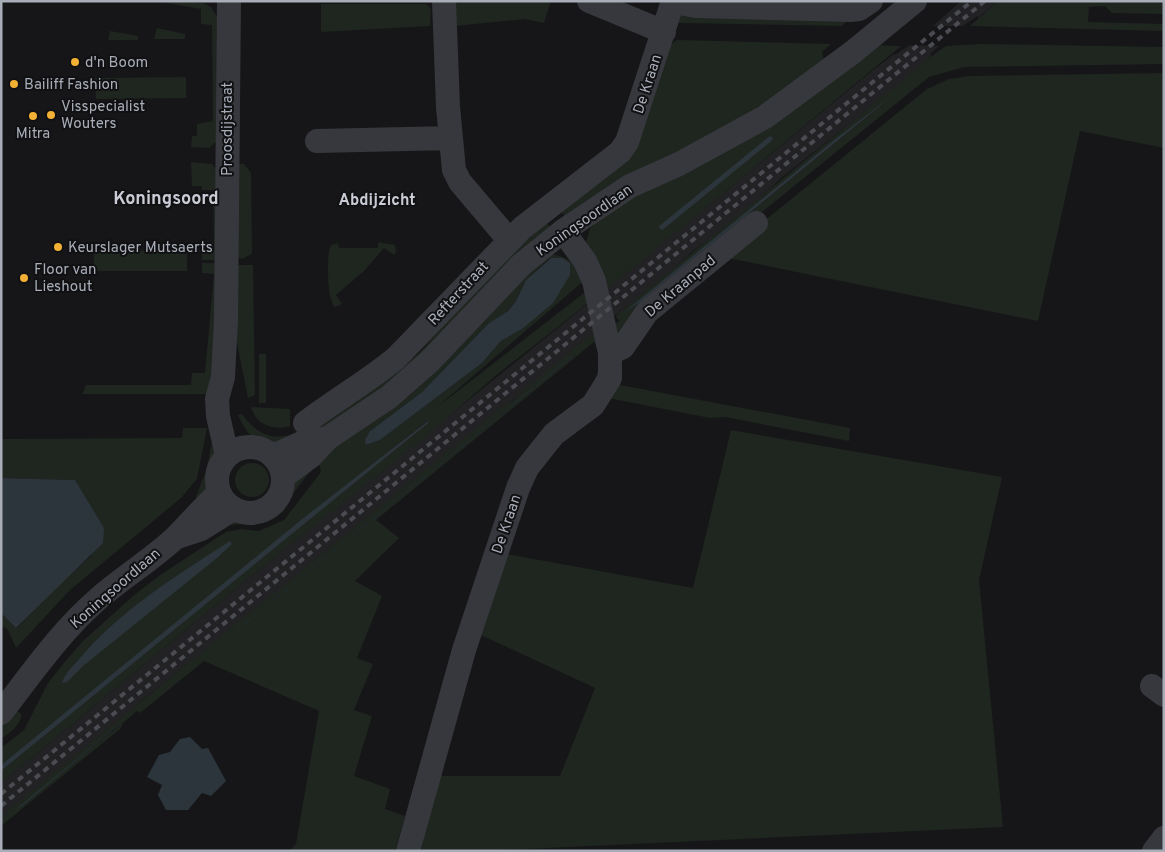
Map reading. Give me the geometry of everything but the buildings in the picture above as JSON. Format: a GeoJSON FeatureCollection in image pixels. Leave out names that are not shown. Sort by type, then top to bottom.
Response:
{"type":"FeatureCollection","features":[{"type":"Feature","properties":{"kind":"street","name":"Proosdijstraat"},"geometry":{"type":"LineString","coordinates":[[228,1],[228,262],[223,377],[230,395],[236,430],[236,451]]}},
{"type":"Feature","properties":{"kind":"street"},"geometry":{"type":"LineString","coordinates":[[444,1],[454,170],[460,182],[509,240]]}},
{"type":"Feature","properties":{"kind":"street"},"geometry":{"type":"LineString","coordinates":[[589,1],[664,32]]}},
{"type":"Feature","properties":{"kind":"street"},"geometry":{"type":"LineString","coordinates":[[673,2],[696,6],[851,10],[859,9],[871,1]]}},
{"type":"Feature","properties":{"kind":"street","name":"Koningsoordlaan"},"geometry":{"type":"LineString","coordinates":[[279,466],[304,442],[328,438],[389,397],[430,361],[521,265],[563,231],[630,186],[680,164],[765,117],[853,52],[915,1]]}},
{"type":"Feature","properties":{"kind":"street","name":"De Kraan"},"geometry":{"type":"LineString","coordinates":[[611,160],[628,142],[673,2]]}},
{"type":"Feature","properties":{"kind":"street"},"geometry":{"type":"LineString","coordinates":[[317,141],[451,138]]}},
{"type":"Feature","properties":{"kind":"street","name":"Refterstraat"},"geometry":{"type":"LineString","coordinates":[[305,423],[322,409],[375,376],[396,358],[522,228],[611,160]]}},
{"type":"Feature","properties":{"kind":"street","name":"De Kraanpad"},"geometry":{"type":"LineString","coordinates":[[610,353],[623,347],[648,312],[756,223]]}},
{"type":"Feature","properties":{"kind":"street","name":"De Kraan"},"geometry":{"type":"LineString","coordinates":[[408,851],[464,650],[518,488],[527,468],[554,434],[593,405],[602,394],[610,378],[610,353],[594,281],[585,261],[563,231]]}},
{"type":"Feature","properties":{"kind":"street"},"geometry":{"type":"LineString","coordinates":[[260,448],[279,466],[283,489],[278,500],[268,508],[251,513],[226,501],[216,480],[219,466],[236,451],[260,448]]}},
{"type":"Feature","properties":{"kind":"street","name":"Koningsoordlaan"},"geometry":{"type":"LineString","coordinates":[[6,698],[74,622],[98,599],[176,537],[201,529],[226,501]]}},
{"type":"Feature","properties":{"kind":"street"},"geometry":{"type":"LineString","coordinates":[[1154,851],[1164,838]]}},
{"type":"Feature","properties":{"kind":"shaded area"},"geometry":{"type":"Polygon","coordinates":[[[156,1],[203,3],[211,7],[217,17],[216,142],[209,148],[191,147],[192,136],[197,136],[197,124],[213,121],[212,25],[201,24],[201,9],[156,1]]]}},
{"type":"Feature","properties":{"kind":"shaded area"},"geometry":{"type":"Polygon","coordinates":[[[453,1],[551,1],[544,23],[525,19],[454,26],[453,1]]]}},
{"type":"Feature","properties":{"kind":"shaded area"},"geometry":{"type":"Polygon","coordinates":[[[961,1],[998,1],[978,18],[977,16],[963,26],[933,26],[961,1]]]}},
{"type":"Feature","properties":{"kind":"shaded area"},"geometry":{"type":"Polygon","coordinates":[[[998,1],[1005,1],[1004,3],[1007,1],[1164,1],[1164,14],[1112,13],[1105,6],[1089,7],[1088,22],[1164,24],[1164,31],[970,26],[998,1]]]}},
{"type":"Feature","properties":{"kind":"shaded area"},"geometry":{"type":"Polygon","coordinates":[[[321,4],[426,4],[431,9],[430,26],[321,32],[321,4]]]}},
{"type":"Feature","properties":{"kind":"shaded area"},"geometry":{"type":"Polygon","coordinates":[[[682,10],[854,13],[842,26],[678,23],[682,10]]]}},
{"type":"Feature","properties":{"kind":"shaded area"},"geometry":{"type":"Polygon","coordinates":[[[157,28],[185,34],[185,39],[154,39],[157,28]]]}},
{"type":"Feature","properties":{"kind":"shaded area"},"geometry":{"type":"Polygon","coordinates":[[[110,31],[138,36],[138,40],[108,40],[110,31]]]}},
{"type":"Feature","properties":{"kind":"shaded area"},"geometry":{"type":"Polygon","coordinates":[[[677,40],[831,44],[822,52],[825,64],[758,111],[566,218],[559,209],[606,178],[668,46],[677,40]]]}},
{"type":"Feature","properties":{"kind":"shaded area"},"geometry":{"type":"Polygon","coordinates":[[[980,44],[1164,47],[1164,64],[964,67],[929,77],[647,305],[621,340],[614,325],[620,320],[617,319],[616,315],[946,46],[980,44]],[[898,91],[623,313],[643,300],[898,91]]]}},
{"type":"Feature","properties":{"kind":"shaded area"},"geometry":{"type":"Polygon","coordinates":[[[874,45],[901,46],[605,291],[586,242],[590,229],[603,215],[874,45]]]}},
{"type":"Feature","properties":{"kind":"shaded area"},"geometry":{"type":"Polygon","coordinates":[[[910,45],[939,46],[923,60],[930,54],[932,56],[892,90],[780,179],[746,211],[693,251],[643,294],[610,319],[604,291],[873,70],[894,54],[910,45]]]}},
{"type":"Feature","properties":{"kind":"shaded area"},"geometry":{"type":"Polygon","coordinates":[[[1164,73],[1164,148],[1080,131],[1038,321],[728,258],[763,222],[927,89],[949,79],[970,76],[1164,73]]]}},
{"type":"Feature","properties":{"kind":"shaded area"},"geometry":{"type":"Polygon","coordinates":[[[186,77],[186,98],[96,99],[95,78],[186,77]]]}},
{"type":"Feature","properties":{"kind":"shaded area"},"geometry":{"type":"Polygon","coordinates":[[[898,91],[643,300],[622,314],[833,141],[898,91]]]}},
{"type":"Feature","properties":{"kind":"shaded area"},"geometry":{"type":"Polygon","coordinates":[[[191,162],[212,164],[219,172],[221,260],[202,260],[202,250],[214,248],[213,190],[202,190],[202,186],[192,186],[191,162]]]}},
{"type":"Feature","properties":{"kind":"shaded area"},"geometry":{"type":"Polygon","coordinates":[[[239,164],[244,164],[251,173],[252,254],[242,259],[236,257],[239,164]]]}},
{"type":"Feature","properties":{"kind":"shaded area"},"geometry":{"type":"Polygon","coordinates":[[[544,219],[551,228],[434,344],[381,392],[322,428],[304,429],[397,372],[422,350],[465,300],[544,219]]]}},
{"type":"Feature","properties":{"kind":"shaded area"},"geometry":{"type":"Polygon","coordinates":[[[378,242],[395,245],[396,252],[394,255],[384,248],[364,271],[336,295],[342,304],[335,307],[330,296],[328,277],[328,258],[331,245],[338,243],[339,248],[378,248],[378,242]]]}},
{"type":"Feature","properties":{"kind":"shaded area"},"geometry":{"type":"Polygon","coordinates":[[[94,250],[187,251],[187,271],[94,271],[94,250]]]}},
{"type":"Feature","properties":{"kind":"shaded area"},"geometry":{"type":"Polygon","coordinates":[[[548,254],[566,258],[586,279],[436,408],[589,289],[592,300],[499,373],[420,441],[240,585],[1,783],[1,771],[427,423],[428,420],[1,765],[1,748],[24,730],[48,683],[83,641],[133,596],[160,575],[226,532],[241,529],[259,531],[284,520],[321,472],[318,459],[548,254]],[[550,258],[526,280],[516,301],[508,311],[489,323],[422,392],[370,431],[366,445],[380,440],[482,363],[501,341],[522,329],[562,258],[550,258]]]}},
{"type":"Feature","properties":{"kind":"shaded area"},"geometry":{"type":"Polygon","coordinates":[[[551,258],[562,258],[570,263],[570,275],[553,303],[522,329],[501,341],[482,363],[380,440],[366,445],[365,440],[370,431],[422,392],[489,323],[508,311],[516,301],[526,280],[551,258]]]}},
{"type":"Feature","properties":{"kind":"shaded area"},"geometry":{"type":"Polygon","coordinates":[[[202,263],[221,263],[210,394],[82,394],[86,385],[191,385],[192,373],[205,373],[214,274],[202,273],[202,263]]]}},
{"type":"Feature","properties":{"kind":"shaded area"},"geometry":{"type":"Polygon","coordinates":[[[236,265],[253,265],[255,395],[248,398],[235,333],[236,265]]]}},
{"type":"Feature","properties":{"kind":"shaded area"},"geometry":{"type":"Polygon","coordinates":[[[591,301],[599,328],[574,350],[260,607],[140,702],[132,711],[35,789],[1,819],[1,783],[240,585],[591,301]]]}},
{"type":"Feature","properties":{"kind":"shaded area"},"geometry":{"type":"Polygon","coordinates":[[[599,328],[601,374],[584,397],[598,371],[599,356],[594,342],[376,520],[399,538],[355,581],[382,596],[357,658],[373,664],[354,710],[372,716],[354,776],[390,789],[385,809],[405,816],[395,851],[289,851],[296,844],[319,711],[204,661],[140,713],[137,711],[123,723],[120,729],[1,826],[1,819],[12,807],[599,328]],[[575,354],[568,359],[235,631],[237,630],[575,354]],[[118,725],[38,792],[120,725],[118,725]]]}},
{"type":"Feature","properties":{"kind":"shaded area"},"geometry":{"type":"Polygon","coordinates":[[[259,354],[266,354],[266,403],[259,403],[259,354]]]}},
{"type":"Feature","properties":{"kind":"shaded area"},"geometry":{"type":"Polygon","coordinates":[[[575,354],[237,630],[235,631],[568,359],[575,354]]]}},
{"type":"Feature","properties":{"kind":"shaded area"},"geometry":{"type":"Polygon","coordinates":[[[615,384],[850,428],[849,441],[725,417],[710,418],[608,398],[615,384]]]}},
{"type":"Feature","properties":{"kind":"shaded area"},"geometry":{"type":"Polygon","coordinates":[[[251,407],[290,409],[290,426],[277,428],[266,425],[257,418],[251,407]]]}},
{"type":"Feature","properties":{"kind":"shaded area"},"geometry":{"type":"Polygon","coordinates":[[[242,414],[247,421],[265,434],[286,436],[294,434],[298,440],[269,444],[255,439],[243,426],[238,415],[242,414]]]}},
{"type":"Feature","properties":{"kind":"shaded area"},"geometry":{"type":"Polygon","coordinates":[[[429,420],[428,423],[1,771],[1,765],[301,520],[429,420]]]}},
{"type":"Feature","properties":{"kind":"shaded area"},"geometry":{"type":"Polygon","coordinates":[[[183,428],[207,428],[197,479],[181,498],[70,590],[16,648],[8,630],[1,625],[1,613],[17,628],[62,582],[91,556],[75,480],[1,478],[1,439],[182,438],[183,428]]]}},
{"type":"Feature","properties":{"kind":"shaded area"},"geometry":{"type":"Polygon","coordinates":[[[731,430],[1002,477],[979,580],[1003,827],[480,851],[421,851],[437,776],[560,776],[595,688],[481,635],[506,554],[693,588],[731,430]]]}},
{"type":"Feature","properties":{"kind":"shaded area"},"geometry":{"type":"Polygon","coordinates":[[[214,431],[219,457],[211,481],[199,501],[196,497],[207,468],[214,431]]]}},
{"type":"Feature","properties":{"kind":"shaded area"},"geometry":{"type":"Polygon","coordinates":[[[252,463],[264,468],[269,480],[264,492],[252,497],[240,492],[235,480],[240,468],[252,463]]]}},
{"type":"Feature","properties":{"kind":"shaded area"},"geometry":{"type":"Polygon","coordinates":[[[314,467],[297,488],[283,512],[273,519],[261,523],[229,525],[239,517],[253,518],[265,515],[276,509],[285,498],[294,479],[314,467]]]}},
{"type":"Feature","properties":{"kind":"shaded area"},"geometry":{"type":"Polygon","coordinates":[[[1,478],[75,480],[104,528],[103,543],[16,628],[1,613],[1,478]]]}},
{"type":"Feature","properties":{"kind":"shaded area"},"geometry":{"type":"Polygon","coordinates":[[[230,541],[232,544],[217,558],[83,666],[67,682],[62,683],[72,667],[113,624],[150,594],[230,541]]]}},
{"type":"Feature","properties":{"kind":"shaded area"},"geometry":{"type":"Polygon","coordinates":[[[14,708],[22,715],[21,719],[14,729],[1,739],[1,725],[14,708]]]}},
{"type":"Feature","properties":{"kind":"shaded area"},"geometry":{"type":"Polygon","coordinates":[[[120,724],[23,805],[14,811],[118,725],[120,724]]]}},
{"type":"Feature","properties":{"kind":"shaded area"},"geometry":{"type":"Polygon","coordinates":[[[190,737],[202,749],[208,748],[226,781],[211,796],[202,793],[188,810],[166,810],[158,795],[162,785],[147,777],[159,755],[170,752],[180,739],[190,737]]]}},
{"type":"Feature","properties":{"kind":"waterway"},"geometry":{"type":"LineString","coordinates":[[662,227],[770,139]]}},
{"type":"Feature","properties":{"kind":"railway"},"geometry":{"type":"LineString","coordinates":[[1,794],[972,1]]}},
{"type":"Feature","properties":{"kind":"railway"},"geometry":{"type":"LineString","coordinates":[[1,806],[985,1]]}},
{"type":"Feature","properties":{"kind":"place","name":"d'n Boom"},"geometry":{"type":"Point","coordinates":[75,62]}},
{"type":"Feature","properties":{"kind":"place","name":"Bailiff Fashion"},"geometry":{"type":"Point","coordinates":[14,84]}},
{"type":"Feature","properties":{"kind":"place","name":"Visspecialist Wouters"},"geometry":{"type":"Point","coordinates":[51,115]}},
{"type":"Feature","properties":{"kind":"place","name":"Mitra"},"geometry":{"type":"Point","coordinates":[33,116]}},
{"type":"Feature","properties":{"kind":"place","name":"Keurslager Mutsaerts"},"geometry":{"type":"Point","coordinates":[58,247]}},
{"type":"Feature","properties":{"kind":"place","name":"Floor van Lieshout"},"geometry":{"type":"Point","coordinates":[24,278]}},
{"type":"Feature","properties":{"kind":"district","name":"Koningsoord"},"geometry":{"type":"Point","coordinates":[166,198]}},
{"type":"Feature","properties":{"kind":"district","name":"Abdijzicht"},"geometry":{"type":"Point","coordinates":[377,199]}}]}
